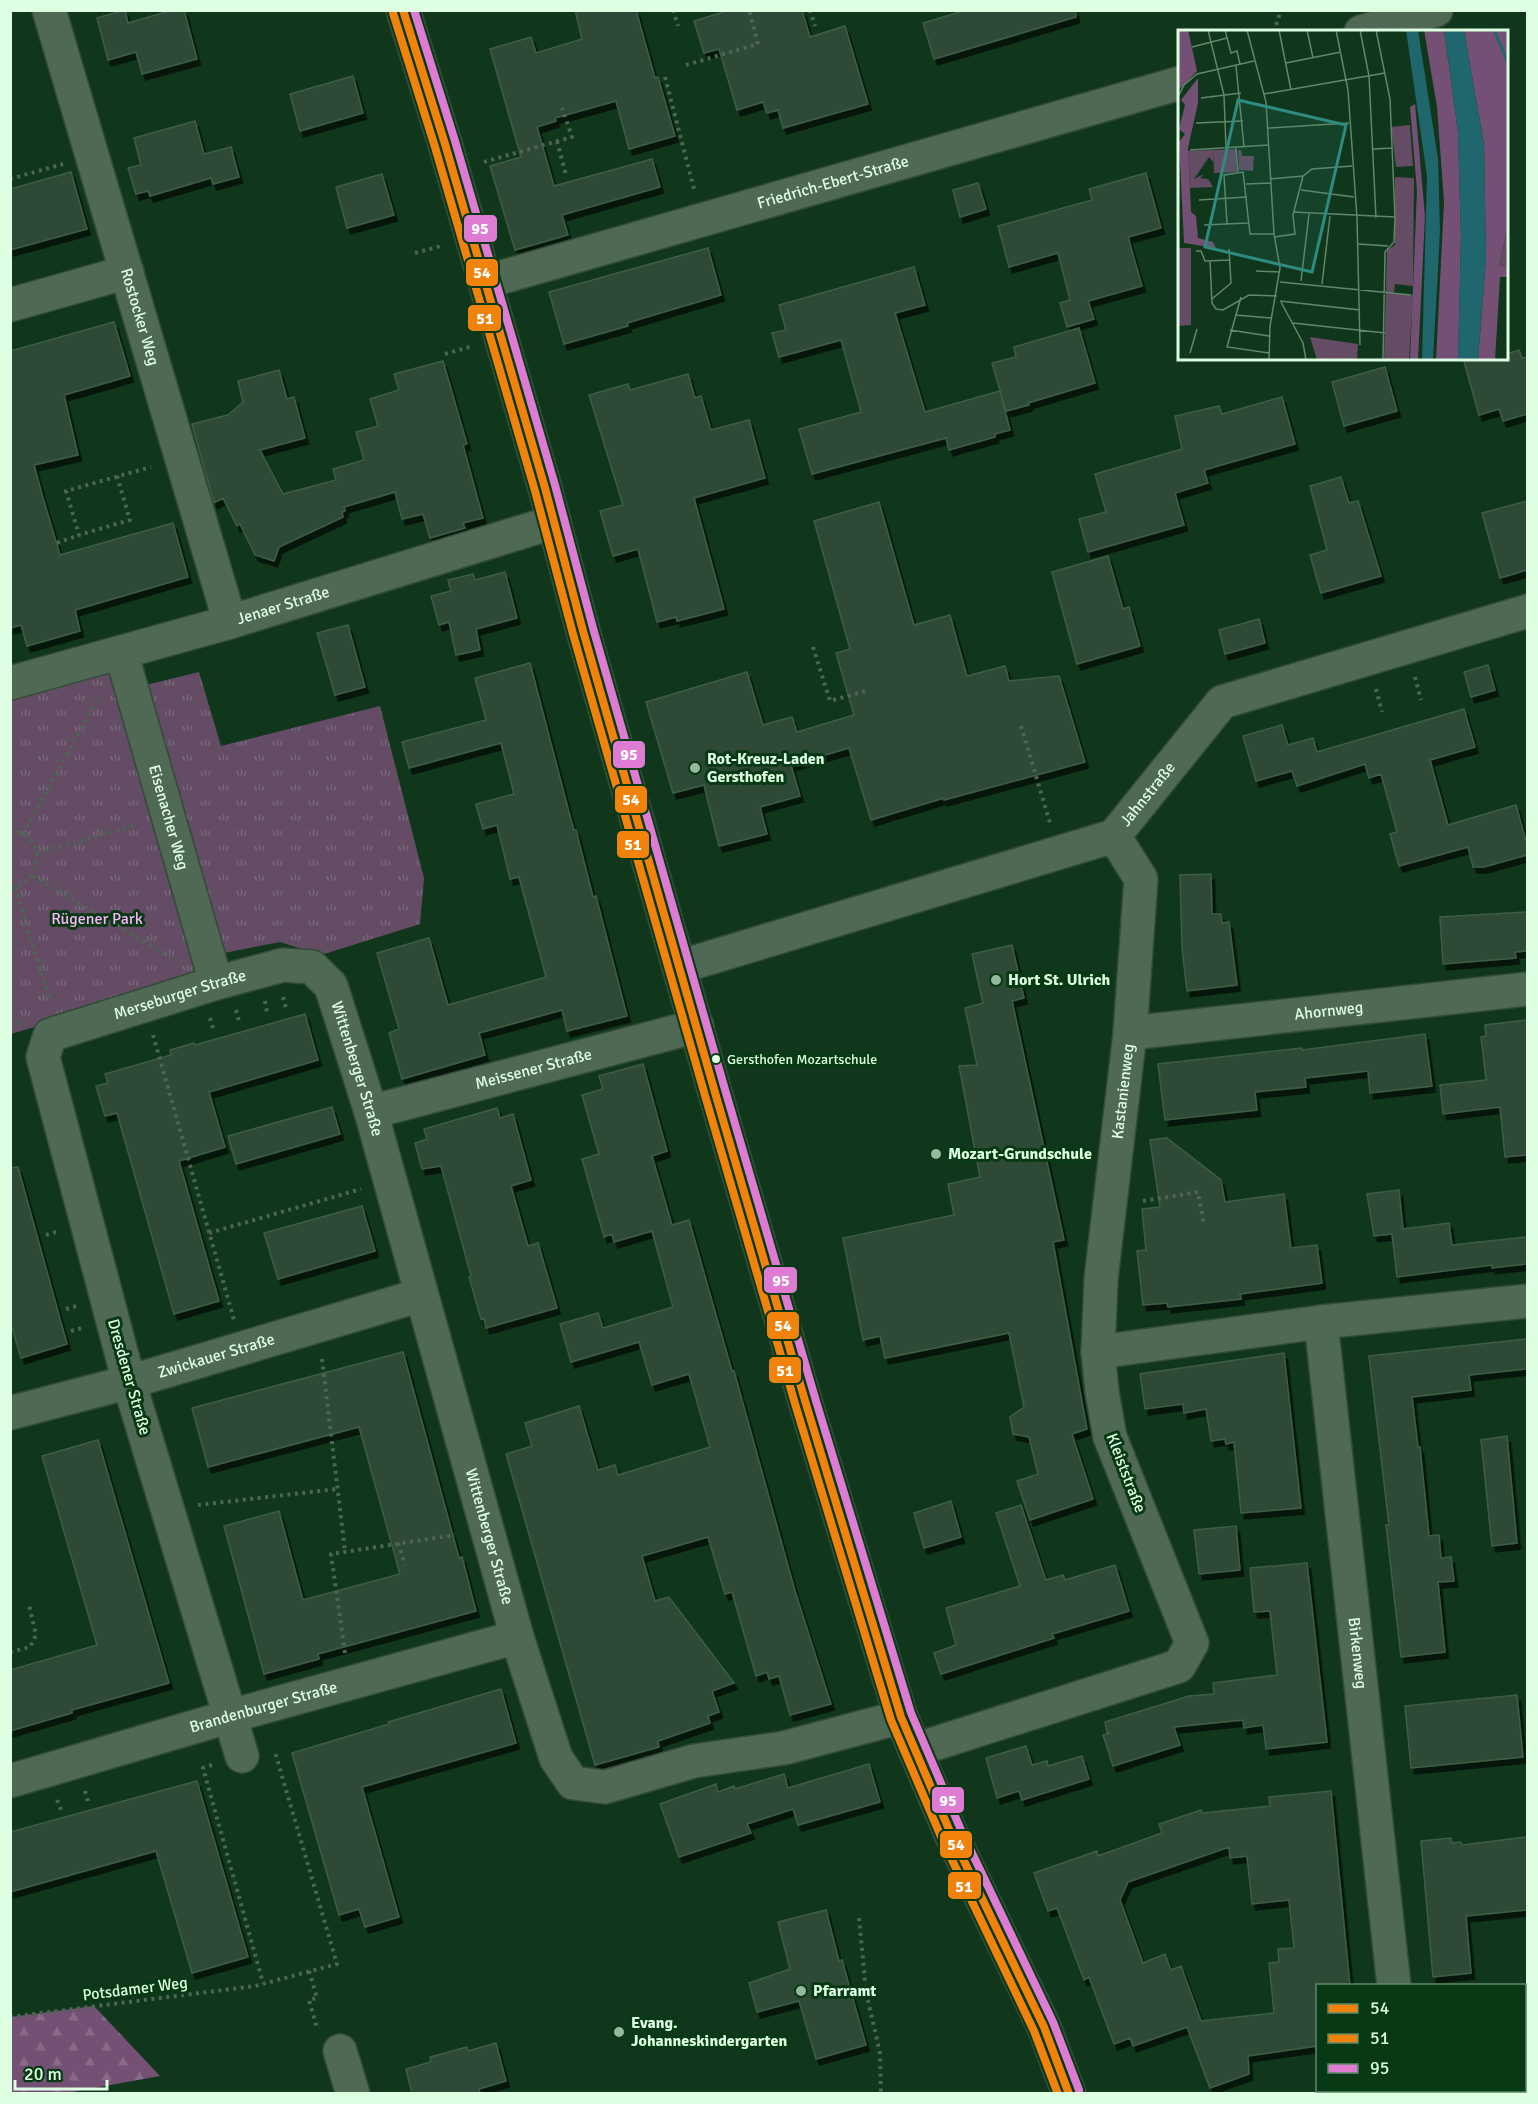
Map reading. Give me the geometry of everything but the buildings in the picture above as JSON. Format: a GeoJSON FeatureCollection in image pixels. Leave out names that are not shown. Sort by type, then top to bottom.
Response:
{"type":"FeatureCollection","features":[{"type":"Feature","properties":{"kind":"street","name":"Rostocker Weg"},"geometry":{"type":"LineString","coordinates":[[49,10],[230,622]]}},
{"type":"Feature","properties":{"kind":"street"},"geometry":{"type":"LineString","coordinates":[[404,10],[436,112],[806,1404],[901,1717],[951,1834],[1044,2027],[1069,2094]]}},
{"type":"Feature","properties":{"kind":"street"},"geometry":{"type":"LineString","coordinates":[[1368,30],[1436,10]]}},
{"type":"Feature","properties":{"kind":"street","name":"Friedrich-Ebert-Straße"},"geometry":{"type":"LineString","coordinates":[[485,282],[1178,84]]}},
{"type":"Feature","properties":{"kind":"street"},"geometry":{"type":"LineString","coordinates":[[10,305],[127,273]]}},
{"type":"Feature","properties":{"kind":"street","name":"Jenaer Straße"},"geometry":{"type":"LineString","coordinates":[[10,683],[230,622],[554,522]]}},
{"type":"Feature","properties":{"kind":"street","name":"Jahnstraße"},"geometry":{"type":"LineString","coordinates":[[679,966],[1114,836],[1222,702],[1527,611]]}},
{"type":"Feature","properties":{"kind":"street","name":"Eisenacher Weg"},"geometry":{"type":"LineString","coordinates":[[121,652],[216,983]]}},
{"type":"Feature","properties":{"kind":"street","name":"Kastanienweg"},"geometry":{"type":"LineString","coordinates":[[1098,1352],[1101,1279],[1130,1033],[1141,879],[1114,836]]}},
{"type":"Feature","properties":{"kind":"street","name":"Merseburger Straße"},"geometry":{"type":"LineString","coordinates":[[50,1035],[216,983],[283,965],[312,967]]}},
{"type":"Feature","properties":{"kind":"street","name":"Wittenberger Straße"},"geometry":{"type":"LineString","coordinates":[[312,967],[331,987],[371,1112],[517,1637],[556,1758],[573,1783],[605,1787],[694,1761],[784,1748],[901,1717]]}},
{"type":"Feature","properties":{"kind":"street","name":"Ahornweg"},"geometry":{"type":"LineString","coordinates":[[1130,1033],[1527,989]]}},
{"type":"Feature","properties":{"kind":"street","name":"Meissener Straße"},"geometry":{"type":"LineString","coordinates":[[371,1112],[697,1026]]}},
{"type":"Feature","properties":{"kind":"street","name":"Dresdener Straße"},"geometry":{"type":"LineString","coordinates":[[50,1035],[43,1056],[129,1382],[242,1756]]}},
{"type":"Feature","properties":{"kind":"street","name":"Zwickauer Straße"},"geometry":{"type":"LineString","coordinates":[[10,1413],[129,1382],[421,1295]]}},
{"type":"Feature","properties":{"kind":"street"},"geometry":{"type":"LineString","coordinates":[[1098,1352],[1321,1322],[1527,1301]]}},
{"type":"Feature","properties":{"kind":"street","name":"Birkenweg"},"geometry":{"type":"LineString","coordinates":[[1321,1322],[1394,1984]]}},
{"type":"Feature","properties":{"kind":"street","name":"Kleiststraße"},"geometry":{"type":"LineString","coordinates":[[915,1750],[1179,1666],[1192,1643],[1110,1437],[1098,1352]]}},
{"type":"Feature","properties":{"kind":"street","name":"Brandenburger Straße"},"geometry":{"type":"LineString","coordinates":[[10,1781],[231,1716],[517,1637]]}},
{"type":"Feature","properties":{"kind":"street"},"geometry":{"type":"LineString","coordinates":[[340,2051],[353,2094]]}},
{"type":"Feature","properties":{"kind":"path"},"geometry":{"type":"LineString","coordinates":[[674,10],[678,26]]}},
{"type":"Feature","properties":{"kind":"path"},"geometry":{"type":"LineString","coordinates":[[686,65],[758,44],[749,10]]}},
{"type":"Feature","properties":{"kind":"path"},"geometry":{"type":"LineString","coordinates":[[810,10],[815,26]]}},
{"type":"Feature","properties":{"kind":"path"},"geometry":{"type":"LineString","coordinates":[[1276,30],[1281,10]]}},
{"type":"Feature","properties":{"kind":"path"},"geometry":{"type":"LineString","coordinates":[[665,77],[702,219]]}},
{"type":"Feature","properties":{"kind":"path"},"geometry":{"type":"LineString","coordinates":[[477,164],[572,137],[562,108]]}},
{"type":"Feature","properties":{"kind":"path"},"geometry":{"type":"LineString","coordinates":[[557,141],[566,175]]}},
{"type":"Feature","properties":{"kind":"path"},"geometry":{"type":"LineString","coordinates":[[10,179],[92,156]]}},
{"type":"Feature","properties":{"kind":"path"},"geometry":{"type":"LineString","coordinates":[[79,535],[66,491],[180,458]]}},
{"type":"Feature","properties":{"kind":"path"},"geometry":{"type":"LineString","coordinates":[[57,543],[130,520],[117,476]]}},
{"type":"Feature","properties":{"kind":"path"},"geometry":{"type":"LineString","coordinates":[[813,647],[830,701],[865,691]]}},
{"type":"Feature","properties":{"kind":"path"},"geometry":{"type":"LineString","coordinates":[[23,834],[100,694]]}},
{"type":"Feature","properties":{"kind":"path"},"geometry":{"type":"LineString","coordinates":[[1021,726],[1059,853]]}},
{"type":"Feature","properties":{"kind":"path"},"geometry":{"type":"LineString","coordinates":[[37,853],[168,816]]}},
{"type":"Feature","properties":{"kind":"path"},"geometry":{"type":"LineString","coordinates":[[10,831],[23,834],[34,845],[37,853],[38,861],[33,876],[22,885],[13,887],[50,1003]]}},
{"type":"Feature","properties":{"kind":"path"},"geometry":{"type":"LineString","coordinates":[[33,876],[186,966]]}},
{"type":"Feature","properties":{"kind":"path"},"geometry":{"type":"LineString","coordinates":[[145,1006],[242,1348]]}},
{"type":"Feature","properties":{"kind":"path"},"geometry":{"type":"LineString","coordinates":[[209,1233],[390,1181]]}},
{"type":"Feature","properties":{"kind":"path"},"geometry":{"type":"LineString","coordinates":[[1109,1207],[1198,1192],[1204,1225]]}},
{"type":"Feature","properties":{"kind":"path"},"geometry":{"type":"LineString","coordinates":[[318,1325],[345,1551]]}},
{"type":"Feature","properties":{"kind":"path"},"geometry":{"type":"LineString","coordinates":[[196,1505],[337,1489]]}},
{"type":"Feature","properties":{"kind":"path"},"geometry":{"type":"LineString","coordinates":[[349,1683],[330,1554],[487,1530]]}},
{"type":"Feature","properties":{"kind":"path"},"geometry":{"type":"LineString","coordinates":[[398,1543],[405,1565]]}},
{"type":"Feature","properties":{"kind":"path"},"geometry":{"type":"LineString","coordinates":[[10,1652],[30,1647],[36,1635],[29,1605]]}},
{"type":"Feature","properties":{"kind":"path","name":"Potsdamer Weg"},"geometry":{"type":"LineString","coordinates":[[10,2017],[263,1983],[337,1964],[274,1749],[242,1756]]}},
{"type":"Feature","properties":{"kind":"path"},"geometry":{"type":"LineString","coordinates":[[242,1756],[203,1768],[263,1983]]}},
{"type":"Feature","properties":{"kind":"path"},"geometry":{"type":"LineString","coordinates":[[859,1918],[866,1992],[880,2053],[881,2094]]}},
{"type":"Feature","properties":{"kind":"path"},"geometry":{"type":"LineString","coordinates":[[309,1971],[317,1998],[309,2000],[317,2028],[325,2026],[332,2053],[340,2051]]}},
{"type":"Feature","properties":{"kind":"green space","name":"Rügener Park"},"geometry":{"type":"Polygon","coordinates":[[[114,671],[203,977],[11,1034],[11,700],[114,671]]]}},
{"type":"Feature","properties":{"kind":"green space"},"geometry":{"type":"Polygon","coordinates":[[[199,672],[221,746],[380,706],[424,878],[420,924],[321,955],[280,942],[224,953],[146,685],[199,672]]]}},
{"type":"Feature","properties":{"kind":"green space"},"geometry":{"type":"Polygon","coordinates":[[[94,2006],[160,2076],[66,2093],[11,2093],[11,2017],[94,2006]]]}},
{"type":"Feature","properties":{"kind":"transit line","name":"54"},"geometry":{"type":"LineString","coordinates":[[403,10],[445,144],[545,488],[583,631],[716,1096],[901,1717],[951,1834],[1044,2027],[1069,2094]]}},
{"type":"Feature","properties":{"kind":"transit line","name":"95"},"geometry":{"type":"LineString","coordinates":[[414,10],[455,141],[555,485],[593,628],[726,1093],[816,1401],[911,1713],[961,1830],[1053,2022],[1079,2090]]}},
{"type":"Feature","properties":{"kind":"transit line","name":"51"},"geometry":{"type":"LineString","coordinates":[[393,13],[435,147],[535,491],[573,634],[706,1099],[891,1720],[942,1839],[1034,2031],[1058,2094]]}},
{"type":"Feature","properties":{"kind":"place","name":"Rot-Kreuz-Laden Gersthofen"},"geometry":{"type":"Point","coordinates":[695,768]}},
{"type":"Feature","properties":{"kind":"place","name":"Hort St. Ulrich"},"geometry":{"type":"Point","coordinates":[996,980]}},
{"type":"Feature","properties":{"kind":"place","name":"Gersthofen Mozartschule"},"geometry":{"type":"Point","coordinates":[716,1059]}},
{"type":"Feature","properties":{"kind":"place","name":"Mozart-Grundschule"},"geometry":{"type":"Point","coordinates":[936,1154]}},
{"type":"Feature","properties":{"kind":"place","name":"Pfarramt"},"geometry":{"type":"Point","coordinates":[801,1991]}},
{"type":"Feature","properties":{"kind":"place","name":"Evang. Johanneskindergarten"},"geometry":{"type":"Point","coordinates":[619,2032]}}]}
